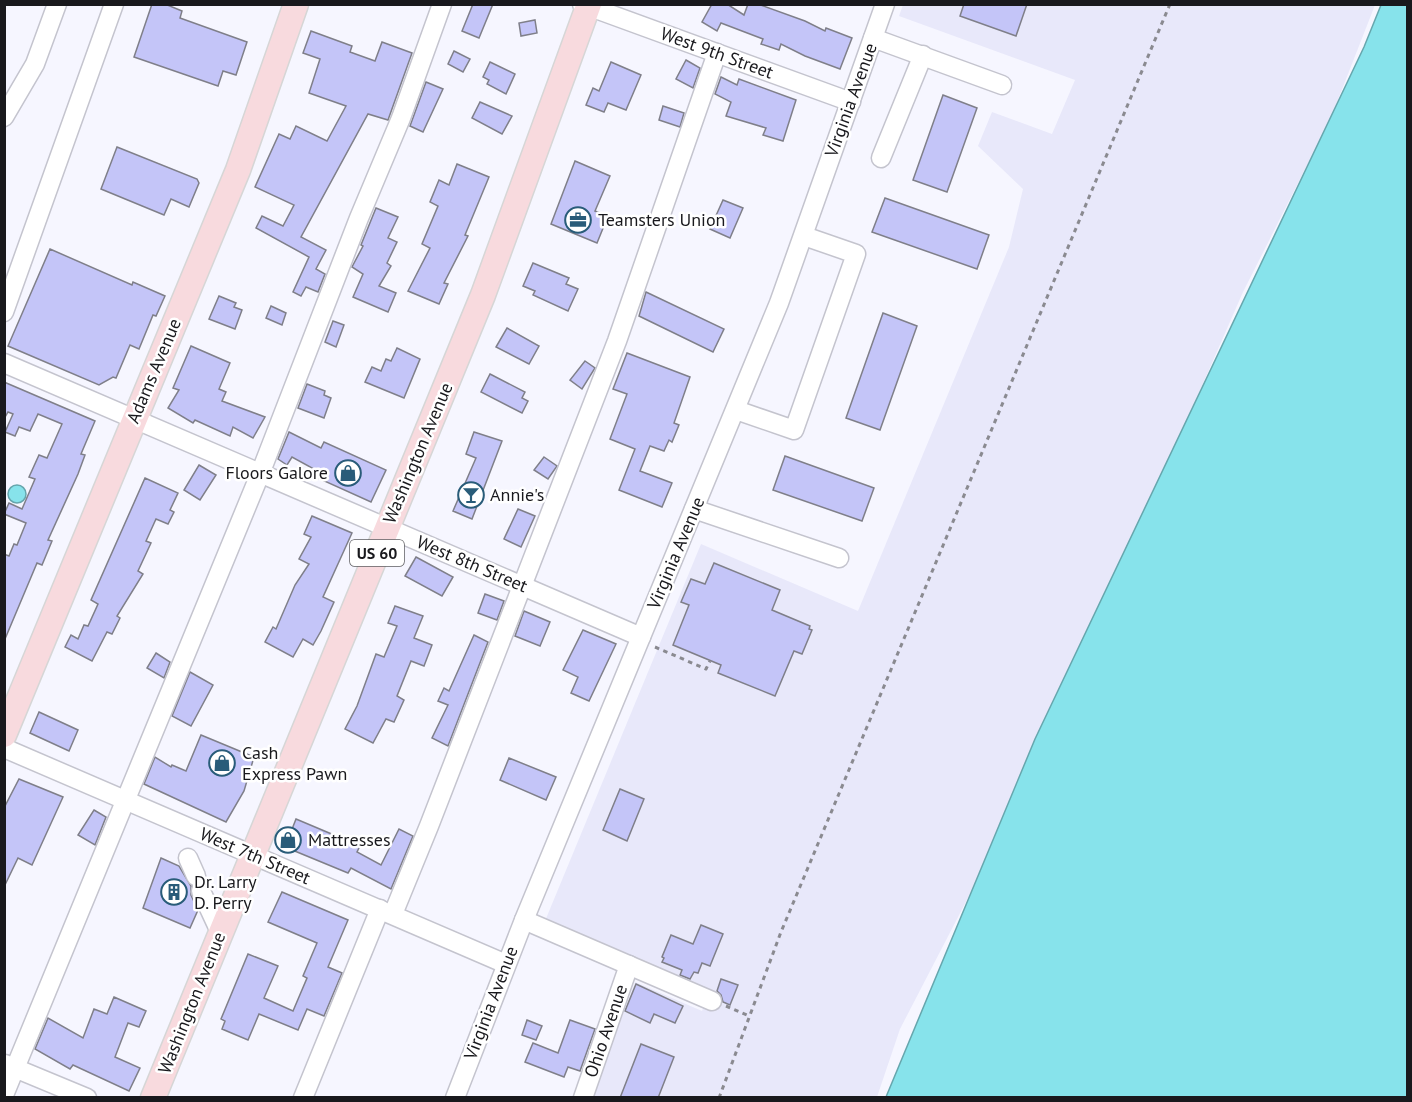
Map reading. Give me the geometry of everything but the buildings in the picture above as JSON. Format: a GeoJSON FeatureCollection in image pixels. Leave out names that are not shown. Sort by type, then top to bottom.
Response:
{"type":"FeatureCollection","features":[{"type":"Feature","properties":{"kind":"main road","name":"Adams Avenue"},"geometry":{"type":"LineString","coordinates":[[4,735],[238,170],[296,4]]}},
{"type":"Feature","properties":{"kind":"main road","name":"Washington Avenue"},"geometry":{"type":"LineString","coordinates":[[153,1098],[501,250],[587,5]]}},
{"type":"Feature","properties":{"kind":"street"},"geometry":{"type":"LineString","coordinates":[[4,117],[35,64],[57,4]]}},
{"type":"Feature","properties":{"kind":"street"},"geometry":{"type":"LineString","coordinates":[[4,312],[114,4]]}},
{"type":"Feature","properties":{"kind":"street"},"geometry":{"type":"LineString","coordinates":[[4,1095],[10,1066],[126,801],[260,474],[358,218],[401,118],[442,4]]}},
{"type":"Feature","properties":{"kind":"street","name":"Virginia Avenue"},"geometry":{"type":"LineString","coordinates":[[455,1098],[524,920],[648,642],[694,509],[736,410],[804,236],[885,4]]}},
{"type":"Feature","properties":{"kind":"street","name":"West 9th Street"},"geometry":{"type":"LineString","coordinates":[[587,5],[851,102]]}},
{"type":"Feature","properties":{"kind":"street"},"geometry":{"type":"LineString","coordinates":[[873,38],[1002,85]]}},
{"type":"Feature","properties":{"kind":"street"},"geometry":{"type":"LineString","coordinates":[[303,1098],[386,911],[429,826],[616,341],[717,53]]}},
{"type":"Feature","properties":{"kind":"street"},"geometry":{"type":"LineString","coordinates":[[881,158],[923,55]]}},
{"type":"Feature","properties":{"kind":"street"},"geometry":{"type":"LineString","coordinates":[[736,410],[794,430],[856,254],[804,236]]}},
{"type":"Feature","properties":{"kind":"street","name":"West 8th Street"},"geometry":{"type":"LineString","coordinates":[[4,363],[522,585],[648,642]]}},
{"type":"Feature","properties":{"kind":"street"},"geometry":{"type":"LineString","coordinates":[[694,509],[839,558]]}},
{"type":"Feature","properties":{"kind":"street","name":"West 7th Street"},"geometry":{"type":"LineString","coordinates":[[4,748],[506,964]]}},
{"type":"Feature","properties":{"kind":"street"},"geometry":{"type":"LineString","coordinates":[[188,858],[221,934]]}},
{"type":"Feature","properties":{"kind":"street"},"geometry":{"type":"LineString","coordinates":[[524,920],[716,1002]]}},
{"type":"Feature","properties":{"kind":"street","name":"Ohio Avenue"},"geometry":{"type":"LineString","coordinates":[[583,1098],[629,965]]}},
{"type":"Feature","properties":{"kind":"street"},"geometry":{"type":"LineString","coordinates":[[10,1066],[78,1096]]}},
{"type":"Feature","properties":{"kind":"path"},"geometry":{"type":"LineString","coordinates":[[719,1098],[781,932],[1170,4]]}},
{"type":"Feature","properties":{"kind":"path"},"geometry":{"type":"LineString","coordinates":[[648,642],[706,669],[710,661]]}},
{"type":"Feature","properties":{"kind":"path"},"geometry":{"type":"LineString","coordinates":[[716,1002],[749,1016]]}},
{"type":"Feature","properties":{"kind":"shaded area"},"geometry":{"type":"Polygon","coordinates":[[[903,5],[1375,5],[1330,120],[1243,292],[1184,427],[1035,739],[971,892],[900,1029],[877,1097],[592,1097],[635,982],[702,1011],[709,992],[545,921],[701,544],[858,611],[1009,247],[1023,189],[978,146],[992,112],[1052,134],[1075,80],[899,16],[903,5]]]}},
{"type":"Feature","properties":{"kind":"water"},"geometry":{"type":"Polygon","coordinates":[[[1381,5],[1408,5],[1407,1097],[886,1097],[1035,739],[1364,47],[1381,5]]]}},
{"type":"Feature","properties":{"kind":"water"},"geometry":{"type":"Polygon","coordinates":[[[17,485],[23,488],[26,494],[23,500],[17,503],[11,500],[8,494],[11,488],[17,485]]]}},
{"type":"Feature","properties":{"kind":"place","name":"Teamsters Union"},"geometry":{"type":"Point","coordinates":[578,220]}},
{"type":"Feature","properties":{"kind":"place","name":"Floors Galore"},"geometry":{"type":"Point","coordinates":[348,473]}},
{"type":"Feature","properties":{"kind":"place","name":"Annie's"},"geometry":{"type":"Point","coordinates":[471,495]}},
{"type":"Feature","properties":{"kind":"place","name":"Cash Express Pawn"},"geometry":{"type":"Point","coordinates":[222,763]}},
{"type":"Feature","properties":{"kind":"place","name":"Mattresses"},"geometry":{"type":"Point","coordinates":[288,840]}},
{"type":"Feature","properties":{"kind":"place","name":"Dr. Larry D. Perry"},"geometry":{"type":"Point","coordinates":[174,892]}}]}
